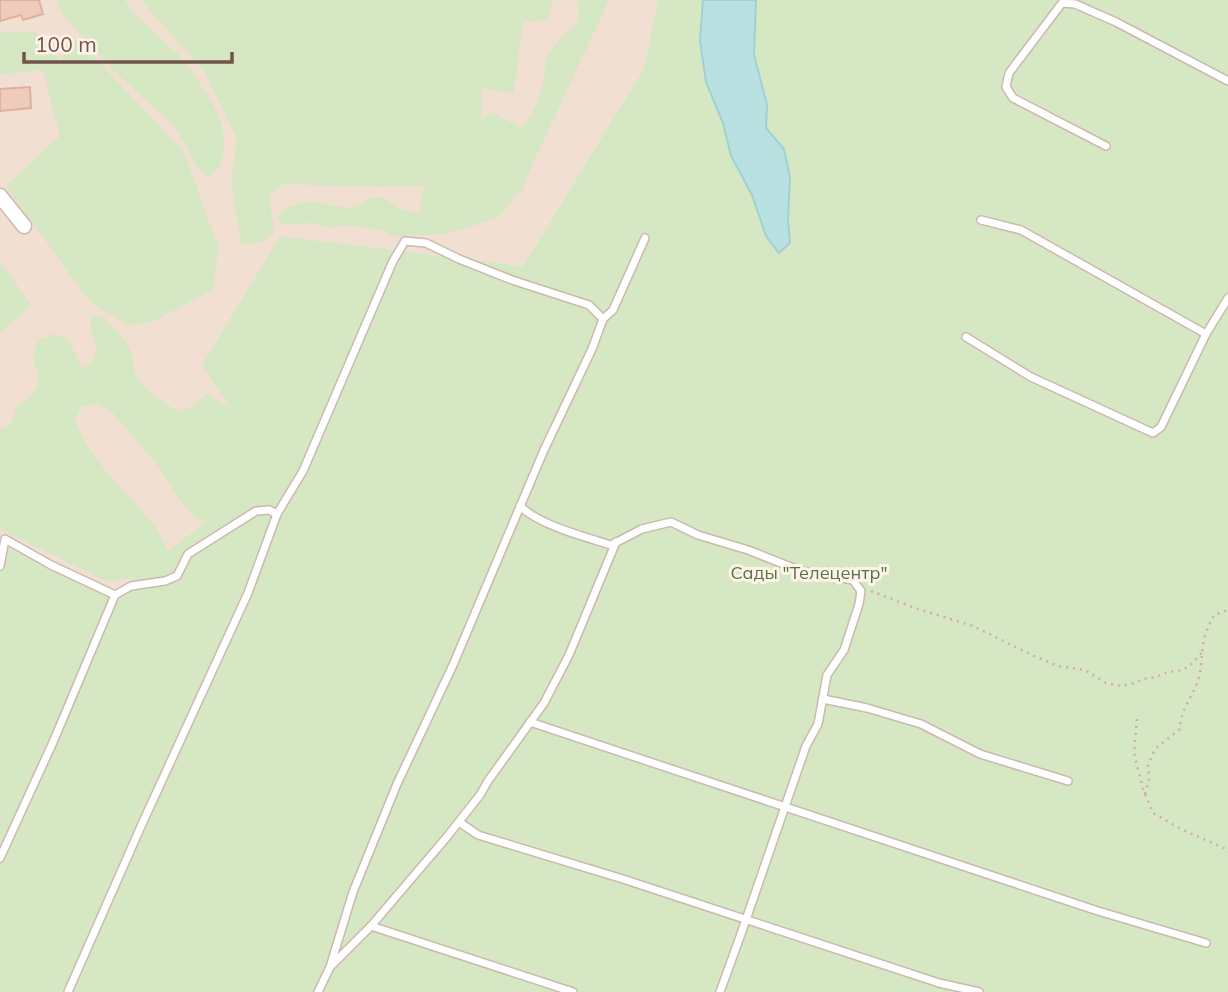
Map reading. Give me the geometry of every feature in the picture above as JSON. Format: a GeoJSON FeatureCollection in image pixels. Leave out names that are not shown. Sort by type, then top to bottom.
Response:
{"type":"FeatureCollection","features":[{"type":"Feature","properties":{"kind":"street"},"geometry":{"type":"LineString","coordinates":[[0,196],[24,226]]}},
{"type":"Feature","properties":{"kind":"lane"},"geometry":{"type":"LineString","coordinates":[[1106,146],[1013,98],[1006,86],[1009,73],[1061,1],[1075,4],[1116,22],[1228,80]]}},
{"type":"Feature","properties":{"kind":"lane"},"geometry":{"type":"LineString","coordinates":[[981,220],[1021,230],[1206,334]]}},
{"type":"Feature","properties":{"kind":"lane"},"geometry":{"type":"LineString","coordinates":[[318,992],[330,967],[353,892],[397,784],[453,665],[603,319],[613,310],[645,238]]}},
{"type":"Feature","properties":{"kind":"lane"},"geometry":{"type":"LineString","coordinates":[[68,992],[248,593],[277,514],[303,471],[393,261],[405,241],[426,243],[512,280],[589,305],[603,319]]}},
{"type":"Feature","properties":{"kind":"lane"},"geometry":{"type":"LineString","coordinates":[[965,337],[1031,377],[1153,433],[1161,427],[1206,334],[1228,298]]}},
{"type":"Feature","properties":{"kind":"lane"},"geometry":{"type":"LineString","coordinates":[[520,506],[528,515],[611,545],[642,529],[671,522],[698,536],[748,550],[801,571],[853,580],[861,591],[844,650],[827,675],[818,724],[806,747],[720,992]]}},
{"type":"Feature","properties":{"kind":"lane"},"geometry":{"type":"LineString","coordinates":[[0,858],[54,740],[115,595],[131,586],[177,576],[188,554],[256,511],[269,509],[277,514]]}},
{"type":"Feature","properties":{"kind":"lane"},"geometry":{"type":"LineString","coordinates":[[0,566],[3,537],[51,565],[115,595]]}},
{"type":"Feature","properties":{"kind":"lane"},"geometry":{"type":"LineString","coordinates":[[330,967],[371,926],[459,822],[544,703],[569,655],[617,542]]}},
{"type":"Feature","properties":{"kind":"lane"},"geometry":{"type":"LineString","coordinates":[[822,699],[867,708],[921,724],[980,754],[1068,781]]}},
{"type":"Feature","properties":{"kind":"lane"},"geometry":{"type":"LineString","coordinates":[[530,722],[1085,906],[1206,943]]}},
{"type":"Feature","properties":{"kind":"lane"},"geometry":{"type":"LineString","coordinates":[[459,822],[478,835],[623,878],[939,983],[979,992]]}},
{"type":"Feature","properties":{"kind":"lane"},"geometry":{"type":"LineString","coordinates":[[371,926],[573,992]]}},
{"type":"Feature","properties":{"kind":"path"},"geometry":{"type":"LineString","coordinates":[[861,591],[874,591],[915,608],[973,626],[1058,666],[1085,670],[1106,683],[1121,686],[1183,670],[1202,652]]}},
{"type":"Feature","properties":{"kind":"path"},"geometry":{"type":"LineString","coordinates":[[1145,794],[1149,780],[1148,765],[1155,749],[1180,729],[1180,719],[1198,683],[1203,641],[1214,615],[1228,610]]}},
{"type":"Feature","properties":{"kind":"path"},"geometry":{"type":"LineString","coordinates":[[1137,719],[1134,753],[1153,813],[1181,830],[1228,852]]}},
{"type":"Feature","properties":{"kind":"shaded area"},"geometry":{"type":"Polygon","coordinates":[[[0,0],[658,0],[644,68],[523,266],[280,236],[273,471],[115,593],[0,534],[0,0]]]}},
{"type":"Feature","properties":{"kind":"green space"},"geometry":{"type":"Polygon","coordinates":[[[58,0],[125,0],[130,9],[185,61],[220,119],[224,138],[223,156],[218,169],[208,177],[197,167],[172,124],[112,69],[62,14],[58,0]]]}},
{"type":"Feature","properties":{"kind":"green space"},"geometry":{"type":"Polygon","coordinates":[[[141,0],[553,0],[547,20],[523,22],[514,93],[481,88],[482,120],[492,112],[521,128],[533,112],[540,94],[546,55],[578,22],[579,3],[574,0],[609,0],[527,176],[523,190],[497,218],[441,234],[393,236],[384,231],[351,225],[331,228],[314,223],[282,224],[278,217],[284,210],[306,202],[346,208],[363,203],[370,197],[384,197],[400,208],[419,213],[424,185],[383,187],[284,184],[269,195],[274,232],[262,243],[241,244],[231,183],[237,139],[205,72],[141,0]]]}},
{"type":"Feature","properties":{"kind":"green space","name":"Сады \"Телецентр\""},"geometry":{"type":"Polygon","coordinates":[[[658,0],[1228,0],[1228,992],[0,992],[0,534],[115,592],[134,578],[103,580],[0,529],[0,429],[10,425],[15,409],[32,395],[38,385],[34,357],[39,340],[54,334],[69,340],[82,369],[93,361],[97,350],[91,329],[91,316],[102,316],[128,345],[135,372],[142,384],[160,400],[179,412],[192,407],[206,394],[230,407],[202,365],[280,236],[523,266],[644,68],[658,0]],[[96,403],[81,407],[75,420],[90,450],[155,527],[168,551],[206,522],[194,517],[157,465],[113,413],[96,403]]]}},
{"type":"Feature","properties":{"kind":"green space"},"geometry":{"type":"Polygon","coordinates":[[[33,31],[60,59],[77,39],[184,152],[218,247],[214,289],[152,322],[128,325],[90,302],[6,186],[60,136],[43,70],[0,74],[0,33],[33,31]]]}},
{"type":"Feature","properties":{"kind":"green space"},"geometry":{"type":"Polygon","coordinates":[[[0,261],[31,305],[0,333],[0,261]]]}},
{"type":"Feature","properties":{"kind":"water"},"geometry":{"type":"Polygon","coordinates":[[[703,0],[756,0],[754,55],[767,105],[766,128],[784,149],[790,178],[790,243],[779,253],[766,236],[752,195],[731,156],[723,123],[706,82],[700,41],[703,0]]]}},
{"type":"Feature","properties":{"kind":"building"},"geometry":{"type":"Polygon","coordinates":[[[0,0],[39,0],[43,14],[23,20],[21,15],[0,21],[0,0]]]}},
{"type":"Feature","properties":{"kind":"building"},"geometry":{"type":"Polygon","coordinates":[[[30,87],[31,108],[0,111],[0,89],[30,87]]]}}]}
